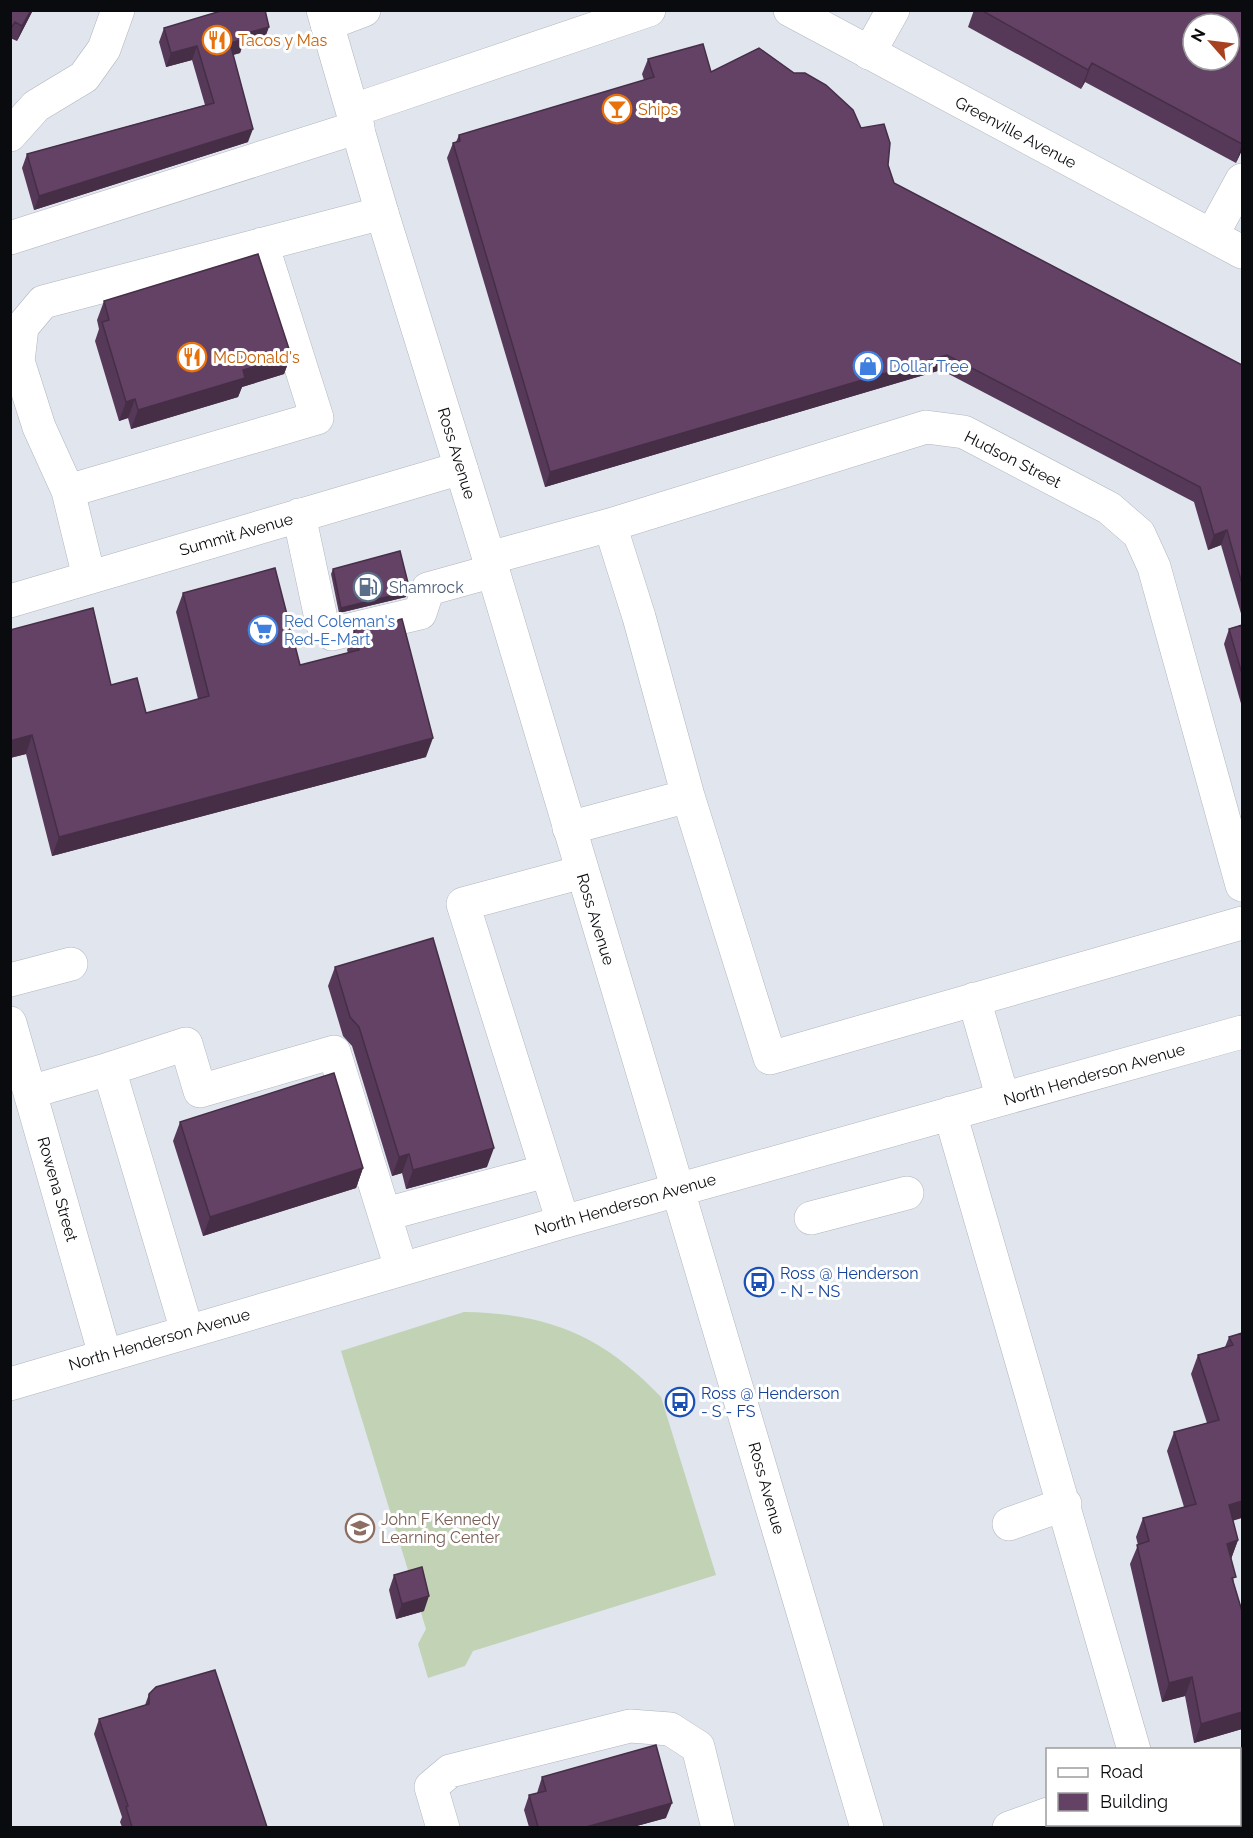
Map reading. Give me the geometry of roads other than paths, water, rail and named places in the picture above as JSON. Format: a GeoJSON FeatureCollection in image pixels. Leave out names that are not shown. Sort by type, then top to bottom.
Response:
{"type":"FeatureCollection","features":[{"type":"Feature","properties":{"kind":"main road"},"geometry":{"type":"LineString","coordinates":[[10,135],[36,106],[84,78],[104,49],[118,10]]}},
{"type":"Feature","properties":{"kind":"main road"},"geometry":{"type":"LineString","coordinates":[[325,17],[363,10]]}},
{"type":"Feature","properties":{"kind":"main road"},"geometry":{"type":"LineString","coordinates":[[10,238],[356,119],[649,10]]}},
{"type":"Feature","properties":{"kind":"main road","name":"Greenville Avenue"},"geometry":{"type":"LineString","coordinates":[[790,10],[1242,252]]}},
{"type":"Feature","properties":{"kind":"main road"},"geometry":{"type":"LineString","coordinates":[[869,53],[892,10]]}},
{"type":"Feature","properties":{"kind":"main road","name":"Ross Avenue"},"geometry":{"type":"LineString","coordinates":[[325,17],[382,213],[491,565],[867,1827]]}},
{"type":"Feature","properties":{"kind":"main road"},"geometry":{"type":"LineString","coordinates":[[1212,236],[1242,180]]}},
{"type":"Feature","properties":{"kind":"main road"},"geometry":{"type":"LineString","coordinates":[[89,577],[68,491],[39,427],[18,360],[21,327],[43,302],[382,213]]}},
{"type":"Feature","properties":{"kind":"main road"},"geometry":{"type":"LineString","coordinates":[[68,491],[317,418],[262,244]]}},
{"type":"Feature","properties":{"kind":"main road","name":"Hudson Street"},"geometry":{"type":"LineString","coordinates":[[299,515],[322,623],[332,634],[420,613],[428,589],[610,525],[926,428],[964,432],[1109,508],[1139,534],[1154,567],[1242,885]]}},
{"type":"Feature","properties":{"kind":"main road","name":"Summit Avenue"},"geometry":{"type":"LineString","coordinates":[[10,601],[461,468]]}},
{"type":"Feature","properties":{"kind":"main road"},"geometry":{"type":"LineString","coordinates":[[610,525],[639,617],[688,796],[770,1058],[1242,923]]}},
{"type":"Feature","properties":{"kind":"main road"},"geometry":{"type":"LineString","coordinates":[[569,828],[688,796]]}},
{"type":"Feature","properties":{"kind":"main road"},"geometry":{"type":"LineString","coordinates":[[563,1222],[463,904],[582,872]]}},
{"type":"Feature","properties":{"kind":"main road"},"geometry":{"type":"LineString","coordinates":[[10,980],[71,964]]}},
{"type":"Feature","properties":{"kind":"main road"},"geometry":{"type":"LineString","coordinates":[[974,999],[1003,1099]]}},
{"type":"Feature","properties":{"kind":"main road","name":"Rowena Street"},"geometry":{"type":"LineString","coordinates":[[10,1023],[105,1355]]}},
{"type":"Feature","properties":{"kind":"main road","name":"North Henderson Avenue"},"geometry":{"type":"LineString","coordinates":[[10,1384],[401,1268],[1242,1032]]}},
{"type":"Feature","properties":{"kind":"main road"},"geometry":{"type":"LineString","coordinates":[[30,1092],[186,1044],[200,1091],[334,1052],[401,1268]]}},
{"type":"Feature","properties":{"kind":"main road"},"geometry":{"type":"LineString","coordinates":[[109,1069],[187,1331]]}},
{"type":"Feature","properties":{"kind":"main road"},"geometry":{"type":"LineString","coordinates":[[950,1113],[1065,1504],[1134,1748]]}},
{"type":"Feature","properties":{"kind":"main road"},"geometry":{"type":"LineString","coordinates":[[386,1214],[546,1171]]}},
{"type":"Feature","properties":{"kind":"main road"},"geometry":{"type":"LineString","coordinates":[[811,1218],[907,1193]]}},
{"type":"Feature","properties":{"kind":"main road"},"geometry":{"type":"LineString","coordinates":[[1009,1524],[1065,1504]]}},
{"type":"Feature","properties":{"kind":"main road"},"geometry":{"type":"LineString","coordinates":[[443,1827],[431,1787],[450,1771],[630,1725],[670,1729],[698,1747],[716,1816]]}},
{"type":"Feature","properties":{"kind":"main road"},"geometry":{"type":"LineString","coordinates":[[1009,1827],[1046,1814]]}},
{"type":"Feature","properties":{"kind":"place","name":"Tacos y Mas"},"geometry":{"type":"Point","coordinates":[217,40]}},
{"type":"Feature","properties":{"kind":"place","name":"Ships"},"geometry":{"type":"Point","coordinates":[617,109]}},
{"type":"Feature","properties":{"kind":"place","name":"McDonald's"},"geometry":{"type":"Point","coordinates":[192,357]}},
{"type":"Feature","properties":{"kind":"place","name":"Dollar Tree"},"geometry":{"type":"Point","coordinates":[868,366]}},
{"type":"Feature","properties":{"kind":"place","name":"Shamrock"},"geometry":{"type":"Point","coordinates":[368,587]}},
{"type":"Feature","properties":{"kind":"place","name":"Red Coleman's Red-E-Mart"},"geometry":{"type":"Point","coordinates":[263,630]}},
{"type":"Feature","properties":{"kind":"place","name":"Ross @ Henderson - N - NS"},"geometry":{"type":"Point","coordinates":[759,1282]}},
{"type":"Feature","properties":{"kind":"place","name":"Ross @ Henderson - S - FS"},"geometry":{"type":"Point","coordinates":[680,1402]}},
{"type":"Feature","properties":{"kind":"place","name":"John F Kennedy Learning Center"},"geometry":{"type":"Point","coordinates":[360,1528]}}]}
